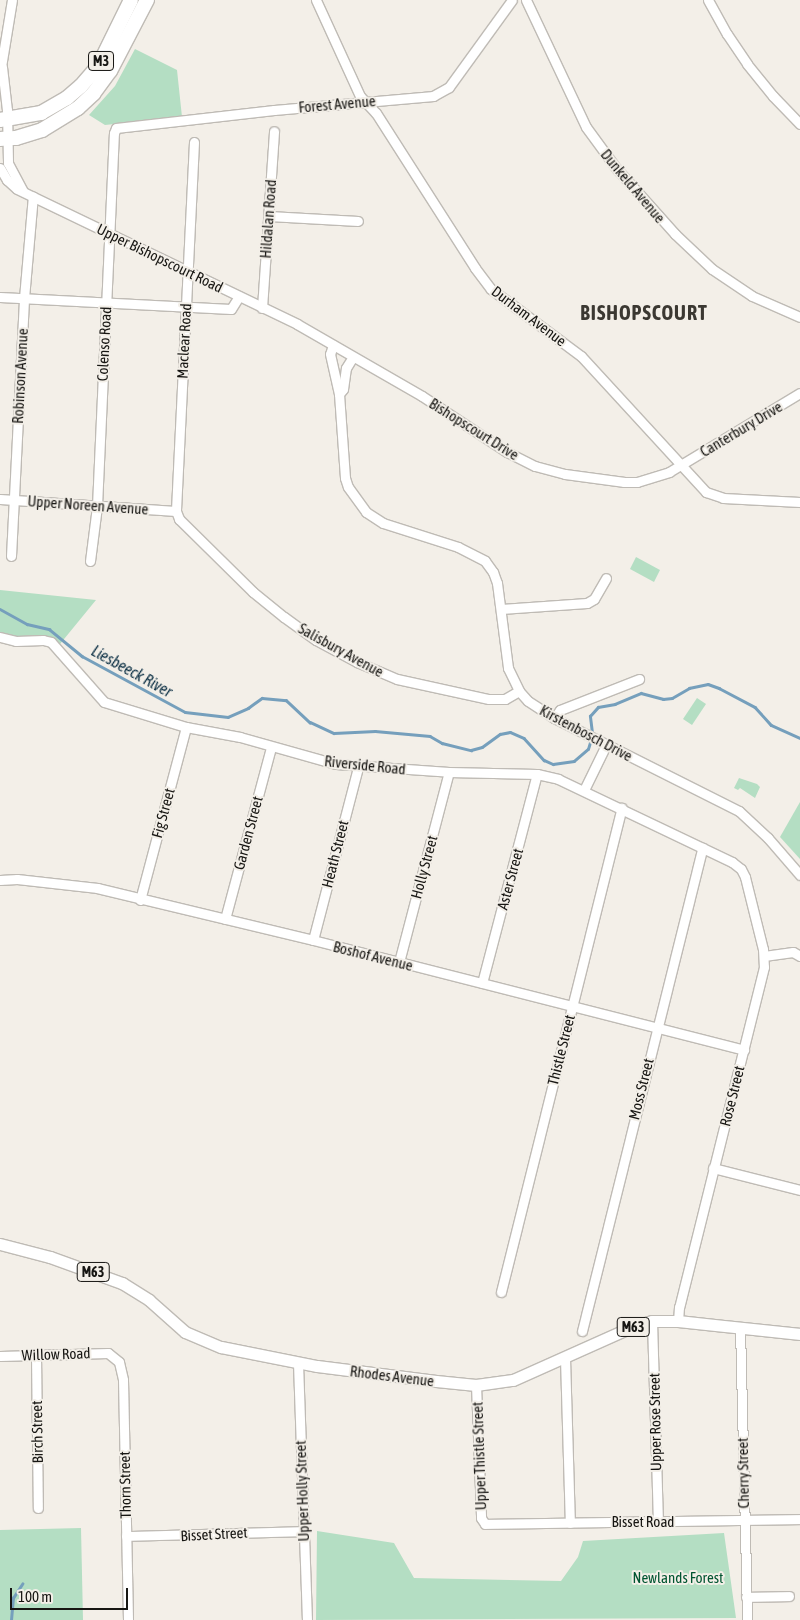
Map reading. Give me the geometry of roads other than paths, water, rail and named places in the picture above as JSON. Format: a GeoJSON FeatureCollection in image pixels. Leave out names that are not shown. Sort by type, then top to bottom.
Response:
{"type":"FeatureCollection","features":[{"type":"Feature","properties":{"kind":"highway","name":"M3"},"geometry":{"type":"LineString","coordinates":[[4,120],[41,113],[67,98],[81,86],[99,65],[131,0]]}},
{"type":"Feature","properties":{"kind":"highway","name":"M3"},"geometry":{"type":"LineString","coordinates":[[4,139],[42,130],[78,108],[93,94],[110,71],[147,0]]}},
{"type":"Feature","properties":{"kind":"main road","name":"Rhodes Avenue"},"geometry":{"type":"LineString","coordinates":[[0,1244],[50,1257],[122,1283],[149,1300],[185,1332],[200,1340],[244,1353],[298,1363],[476,1385],[518,1378],[627,1329],[652,1322],[678,1321],[800,1334]]}},
{"type":"Feature","properties":{"kind":"street","name":"Upper Bishopscourt Road"},"geometry":{"type":"LineString","coordinates":[[12,0],[1,70],[5,85],[4,139],[8,163],[23,190]]}},
{"type":"Feature","properties":{"kind":"street","name":"Durham Avenue"},"geometry":{"type":"LineString","coordinates":[[316,0],[357,90],[376,114],[475,268],[492,289],[581,356],[682,465]]}},
{"type":"Feature","properties":{"kind":"street","name":"Forest Avenue"},"geometry":{"type":"LineString","coordinates":[[116,128],[365,100],[433,96],[441,93],[449,86],[512,0]]}},
{"type":"Feature","properties":{"kind":"street","name":"Dunkeld Avenue"},"geometry":{"type":"LineString","coordinates":[[526,0],[586,127],[616,168],[675,234],[712,269],[752,296],[800,317]]}},
{"type":"Feature","properties":{"kind":"street"},"geometry":{"type":"LineString","coordinates":[[708,0],[747,64],[773,96],[800,124]]}},
{"type":"Feature","properties":{"kind":"street","name":"Colenso Road"},"geometry":{"type":"LineString","coordinates":[[90,561],[97,506],[114,133],[116,128]]}},
{"type":"Feature","properties":{"kind":"street","name":"Hildalan Road"},"geometry":{"type":"LineString","coordinates":[[262,308],[274,131]]}},
{"type":"Feature","properties":{"kind":"street","name":"Maclear Road"},"geometry":{"type":"LineString","coordinates":[[176,511],[194,142]]}},
{"type":"Feature","properties":{"kind":"street","name":"Upper Bishopscourt Road"},"geometry":{"type":"LineString","coordinates":[[0,168],[7,180],[33,196],[297,324]]}},
{"type":"Feature","properties":{"kind":"street","name":"Robinson Avenue"},"geometry":{"type":"LineString","coordinates":[[11,556],[24,298],[33,196]]}},
{"type":"Feature","properties":{"kind":"street"},"geometry":{"type":"LineString","coordinates":[[269,216],[358,221]]}},
{"type":"Feature","properties":{"kind":"street"},"geometry":{"type":"LineString","coordinates":[[0,297],[231,309],[239,296]]}},
{"type":"Feature","properties":{"kind":"street","name":"Bishopscourt Drive"},"geometry":{"type":"LineString","coordinates":[[297,324],[422,396],[507,452],[535,466],[588,479],[624,482],[651,478],[682,465]]}},
{"type":"Feature","properties":{"kind":"street","name":"Kirstenbosch Drive"},"geometry":{"type":"LineString","coordinates":[[333,346],[330,354],[339,394],[345,478],[354,498],[366,512],[382,523],[478,556],[494,572],[501,609],[508,668],[518,691],[528,702],[554,718],[739,811],[763,832],[800,875]]}},
{"type":"Feature","properties":{"kind":"street","name":"Kirstenbosch Drive"},"geometry":{"type":"LineString","coordinates":[[339,394],[343,389],[346,368],[353,357]]}},
{"type":"Feature","properties":{"kind":"street","name":"Canterbury Drive"},"geometry":{"type":"LineString","coordinates":[[682,465],[800,393]]}},
{"type":"Feature","properties":{"kind":"street"},"geometry":{"type":"LineString","coordinates":[[682,465],[706,492],[714,497],[800,502]]}},
{"type":"Feature","properties":{"kind":"street","name":"Upper Noreen Avenue"},"geometry":{"type":"LineString","coordinates":[[0,500],[176,511]]}},
{"type":"Feature","properties":{"kind":"street","name":"Salisbury Avenue"},"geometry":{"type":"LineString","coordinates":[[176,511],[179,519],[253,592],[316,640],[357,662],[397,679],[489,699],[505,699],[518,691]]}},
{"type":"Feature","properties":{"kind":"street"},"geometry":{"type":"LineString","coordinates":[[501,609],[587,603],[594,599],[606,578]]}},
{"type":"Feature","properties":{"kind":"street","name":"Riverside Road"},"geometry":{"type":"LineString","coordinates":[[0,637],[16,641],[42,640],[51,642],[104,702],[186,727],[240,737],[336,764],[449,772],[537,774],[558,779],[732,862],[743,872]]}},
{"type":"Feature","properties":{"kind":"street"},"geometry":{"type":"LineString","coordinates":[[554,718],[560,710],[639,679]]}},
{"type":"Feature","properties":{"kind":"street","name":"Fig Street"},"geometry":{"type":"LineString","coordinates":[[140,900],[186,727]]}},
{"type":"Feature","properties":{"kind":"street"},"geometry":{"type":"LineString","coordinates":[[584,790],[603,743]]}},
{"type":"Feature","properties":{"kind":"street","name":"Garden Street"},"geometry":{"type":"LineString","coordinates":[[225,919],[272,747]]}},
{"type":"Feature","properties":{"kind":"street","name":"Heath Street"},"geometry":{"type":"LineString","coordinates":[[313,940],[358,767]]}},
{"type":"Feature","properties":{"kind":"street","name":"Holly Street"},"geometry":{"type":"LineString","coordinates":[[399,962],[449,772]]}},
{"type":"Feature","properties":{"kind":"street","name":"Aster Street"},"geometry":{"type":"LineString","coordinates":[[482,983],[537,774]]}},
{"type":"Feature","properties":{"kind":"street","name":"Thistle Street"},"geometry":{"type":"LineString","coordinates":[[500,1292],[622,808]]}},
{"type":"Feature","properties":{"kind":"street","name":"Moss Street"},"geometry":{"type":"LineString","coordinates":[[582,1331],[702,848]]}},
{"type":"Feature","properties":{"kind":"street","name":"Rose Street"},"geometry":{"type":"LineString","coordinates":[[678,1321],[679,1307],[764,971],[764,956],[743,872]]}},
{"type":"Feature","properties":{"kind":"street","name":"Boshof Avenue"},"geometry":{"type":"LineString","coordinates":[[0,880],[90,887],[313,940],[571,1008],[744,1050]]}},
{"type":"Feature","properties":{"kind":"street"},"geometry":{"type":"LineString","coordinates":[[764,956],[793,952],[800,956]]}},
{"type":"Feature","properties":{"kind":"street"},"geometry":{"type":"LineString","coordinates":[[714,1168],[800,1190]]}},
{"type":"Feature","properties":{"kind":"street","name":"Upper Rose Street"},"geometry":{"type":"LineString","coordinates":[[652,1322],[658,1522]]}},
{"type":"Feature","properties":{"kind":"street","name":"Cherry Street"},"geometry":{"type":"LineString","coordinates":[[740,1327],[747,1620]]}},
{"type":"Feature","properties":{"kind":"street","name":"Willow Road"},"geometry":{"type":"LineString","coordinates":[[0,1356],[111,1354]]}},
{"type":"Feature","properties":{"kind":"street","name":"Thorn Street"},"geometry":{"type":"LineString","coordinates":[[111,1354],[119,1362],[123,1380],[128,1620]]}},
{"type":"Feature","properties":{"kind":"street","name":"Birch Street"},"geometry":{"type":"LineString","coordinates":[[36,1355],[38,1508]]}},
{"type":"Feature","properties":{"kind":"street"},"geometry":{"type":"LineString","coordinates":[[565,1358],[570,1523]]}},
{"type":"Feature","properties":{"kind":"street","name":"Upper Holly Street"},"geometry":{"type":"LineString","coordinates":[[298,1363],[307,1620]]}},
{"type":"Feature","properties":{"kind":"street","name":"Upper Thistle Street"},"geometry":{"type":"LineString","coordinates":[[476,1385],[481,1518],[487,1525]]}},
{"type":"Feature","properties":{"kind":"street","name":"Bisset Road"},"geometry":{"type":"LineString","coordinates":[[487,1525],[800,1519]]}},
{"type":"Feature","properties":{"kind":"street","name":"Bisset Street"},"geometry":{"type":"LineString","coordinates":[[126,1536],[303,1531]]}},
{"type":"Feature","properties":{"kind":"street"},"geometry":{"type":"LineString","coordinates":[[746,1597],[789,1596]]}},
{"type":"Feature","properties":{"kind":"waterway","name":"Liesbeeck River"},"geometry":{"type":"LineString","coordinates":[[0,609],[27,624],[49,629],[82,656],[185,712],[228,717],[248,708],[262,698],[286,700],[310,722],[334,733],[375,731],[430,736],[442,743],[471,750],[482,747],[500,734],[510,732],[524,738],[544,760],[553,764],[574,761],[588,749],[591,739]]}},
{"type":"Feature","properties":{"kind":"waterway","name":"Liesbeeck River"},"geometry":{"type":"LineString","coordinates":[[592,733],[590,716],[598,707],[615,704],[641,693],[663,699],[672,698],[689,688],[708,684],[755,707],[771,725],[800,738]]}},
{"type":"Feature","properties":{"kind":"waterway"},"geometry":{"type":"LineString","coordinates":[[11,1620],[13,1598],[22,1584]]}},
{"type":"Feature","properties":{"kind":"district","name":"BISHOPSCOURT"},"geometry":{"type":"Point","coordinates":[644,312]}},
{"type":"Feature","properties":{"kind":"park label","name":"Newlands Forest"},"geometry":{"type":"Point","coordinates":[678,1578]}}]}
